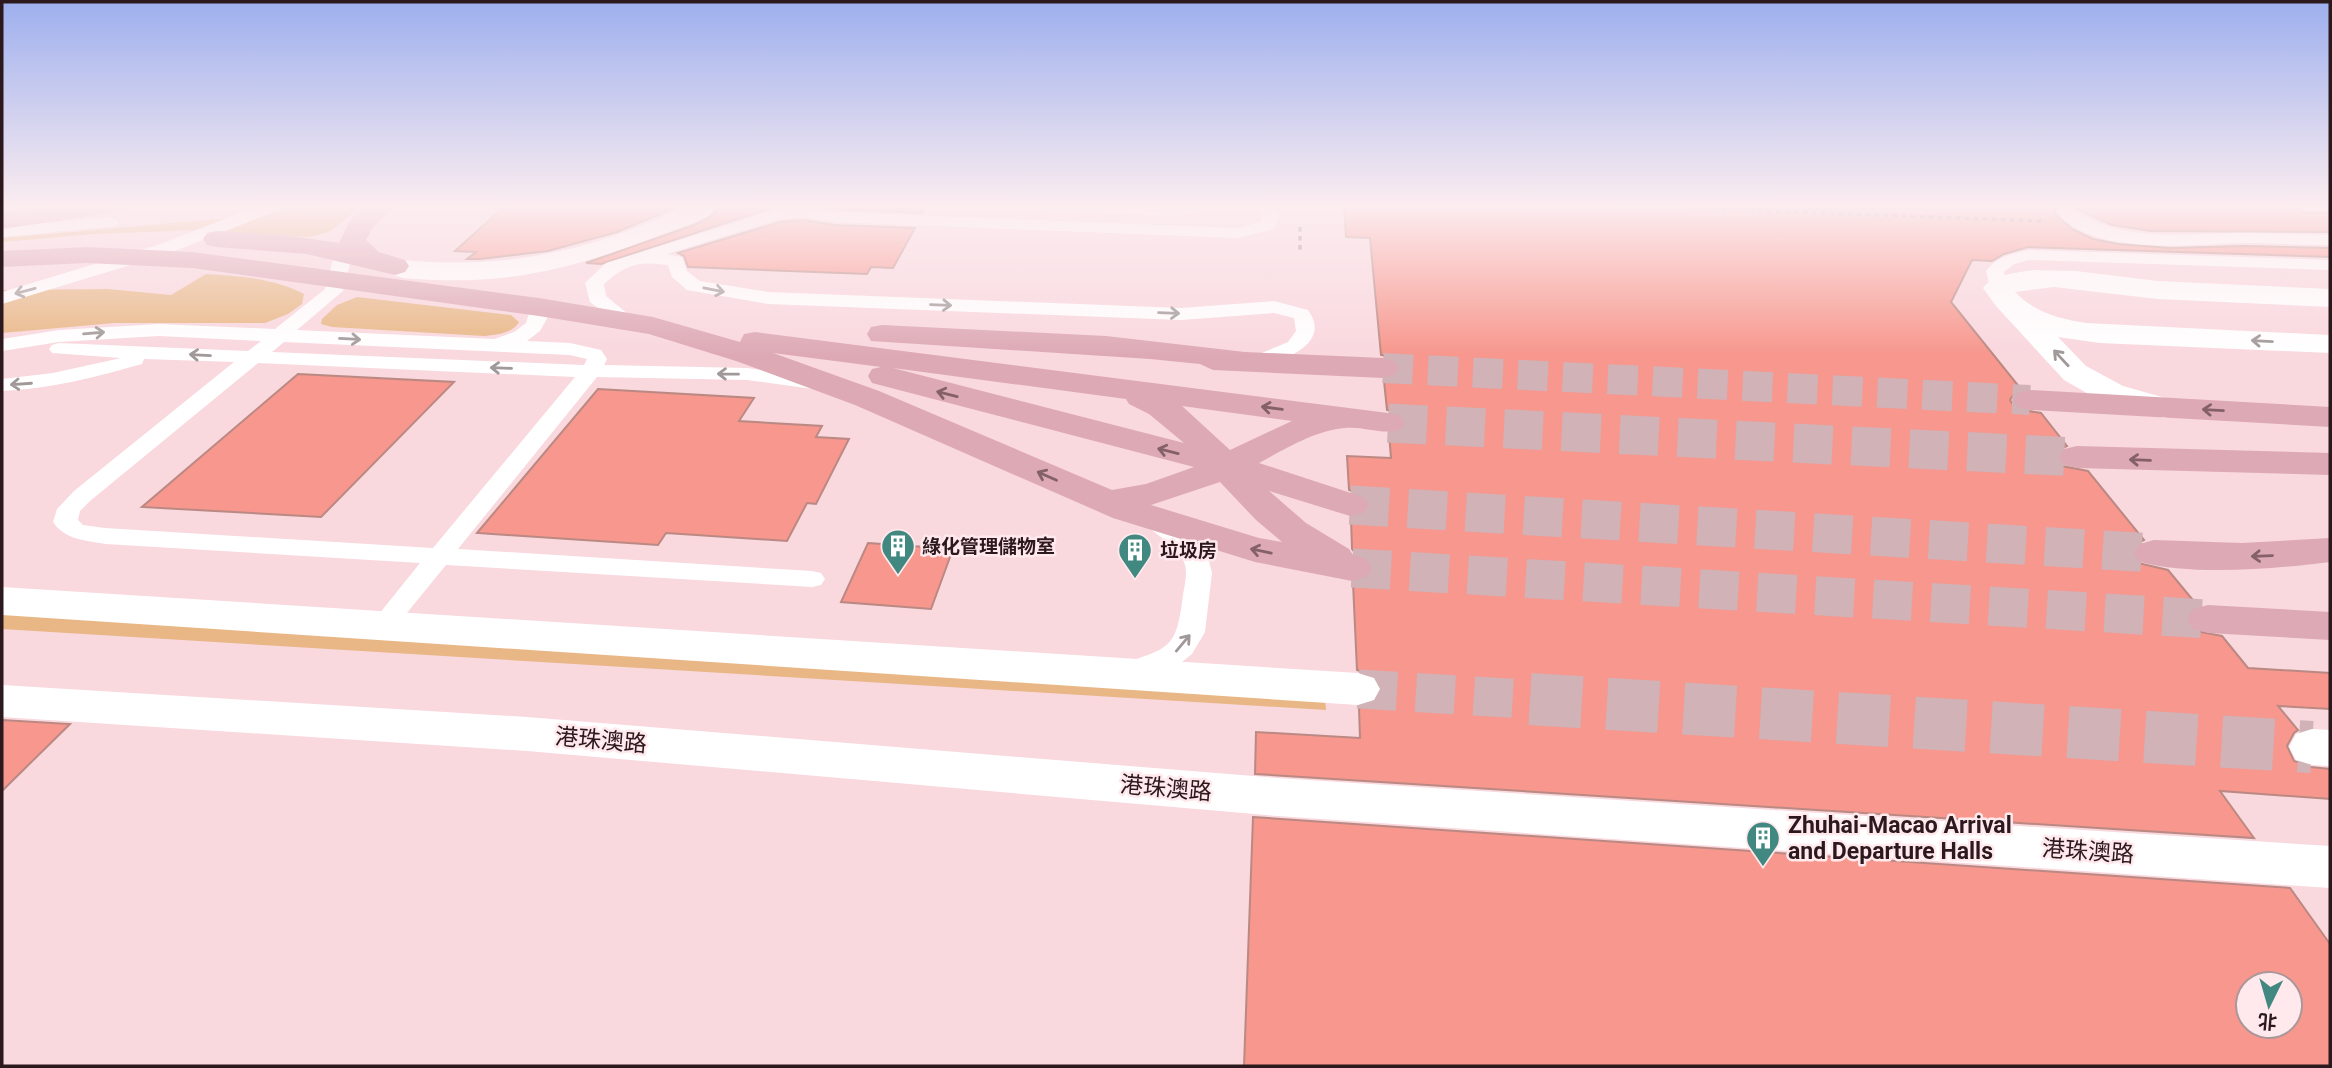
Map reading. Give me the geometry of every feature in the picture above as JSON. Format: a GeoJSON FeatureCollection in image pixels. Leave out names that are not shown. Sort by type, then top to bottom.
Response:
{"type":"FeatureCollection","features":[{"type":"Feature","properties":{"kind":"main road"},"geometry":{"type":"LineString","coordinates":[[345,255],[403,269],[434,284],[526,305],[641,325],[1388,423]]}},
{"type":"Feature","properties":{"kind":"main road"},"geometry":{"type":"LineString","coordinates":[[2,259],[141,256],[192,260],[351,256],[526,305]]}},
{"type":"Feature","properties":{"kind":"main road"},"geometry":{"type":"LineString","coordinates":[[641,325],[1060,342],[1193,353],[1249,361]]}},
{"type":"Feature","properties":{"kind":"main road"},"geometry":{"type":"LineString","coordinates":[[641,325],[747,354],[867,398],[1152,519],[1255,550],[1352,568],[1307,543],[1269,512],[1192,430],[1166,410],[1114,387]]}},
{"type":"Feature","properties":{"kind":"main road"},"geometry":{"type":"LineString","coordinates":[[747,340],[925,389],[1227,466],[1350,505]]}},
{"type":"Feature","properties":{"kind":"main road"},"geometry":{"type":"LineString","coordinates":[[882,357],[1249,361],[1382,368]]}},
{"type":"Feature","properties":{"kind":"main road"},"geometry":{"type":"LineString","coordinates":[[2030,400],[2330,417]]}},
{"type":"Feature","properties":{"kind":"main road"},"geometry":{"type":"LineString","coordinates":[[1107,502],[1146,497],[1184,485],[1294,432],[1321,423],[1351,418]]}},
{"type":"Feature","properties":{"kind":"main road"},"geometry":{"type":"LineString","coordinates":[[2077,457],[2330,464]]}},
{"type":"Feature","properties":{"kind":"main road"},"geometry":{"type":"LineString","coordinates":[[2154,553],[2225,558],[2291,556],[2330,550]]}},
{"type":"Feature","properties":{"kind":"main road"},"geometry":{"type":"LineString","coordinates":[[2208,619],[2330,626]]}},
{"type":"Feature","properties":{"kind":"street"},"geometry":{"type":"LineString","coordinates":[[403,269],[458,274],[503,273],[536,268],[582,255]]}},
{"type":"Feature","properties":{"kind":"street"},"geometry":{"type":"LineString","coordinates":[[2164,408],[2111,393],[2075,373],[2007,299],[2008,282],[2050,279],[2178,291],[2330,298]]}},
{"type":"Feature","properties":{"kind":"street"},"geometry":{"type":"LineString","coordinates":[[2007,299],[2042,323],[2092,333],[2330,344]]}},
{"type":"Feature","properties":{"kind":"street"},"geometry":{"type":"LineString","coordinates":[[2,601],[1357,689]]}},
{"type":"Feature","properties":{"kind":"street","name":"港珠澳路"},"geometry":{"type":"LineString","coordinates":[[2,701],[527,734],[1277,797],[2330,867]]}},
{"type":"Feature","properties":{"kind":"lane"},"geometry":{"type":"LineString","coordinates":[[2,298],[145,255]]}},
{"type":"Feature","properties":{"kind":"lane"},"geometry":{"type":"LineString","coordinates":[[641,325],[597,298],[594,283],[612,267],[649,255]]}},
{"type":"Feature","properties":{"kind":"lane"},"geometry":{"type":"LineString","coordinates":[[2007,299],[1995,271],[2008,260],[2029,255],[2330,265]]}},
{"type":"Feature","properties":{"kind":"lane"},"geometry":{"type":"LineString","coordinates":[[351,256],[334,291],[82,496],[69,509],[65,522],[76,531],[104,536],[813,579]]}},
{"type":"Feature","properties":{"kind":"lane"},"geometry":{"type":"LineString","coordinates":[[638,258],[662,257],[676,261],[678,273],[694,286],[768,298],[1181,314],[1274,307],[1301,314],[1306,321],[1306,332],[1296,346],[1249,361]]}},
{"type":"Feature","properties":{"kind":"lane"},"geometry":{"type":"LineString","coordinates":[[2050,279],[2149,273],[2330,278]]}},
{"type":"Feature","properties":{"kind":"lane"},"geometry":{"type":"LineString","coordinates":[[489,346],[515,340],[531,330],[540,318],[526,305]]}},
{"type":"Feature","properties":{"kind":"lane"},"geometry":{"type":"LineString","coordinates":[[2,346],[59,336],[159,330],[584,351],[594,354],[597,359],[591,371],[384,624]]}},
{"type":"Feature","properties":{"kind":"lane"},"geometry":{"type":"LineString","coordinates":[[2,346],[591,371],[747,374],[787,378],[867,398]]}},
{"type":"Feature","properties":{"kind":"lane"},"geometry":{"type":"LineString","coordinates":[[2,385],[30,384],[75,376],[159,353]]}},
{"type":"Feature","properties":{"kind":"lane"},"geometry":{"type":"LineString","coordinates":[[1124,673],[1167,659],[1182,647],[1192,632],[1199,573],[1195,557],[1175,534],[1152,519]]}},
{"type":"Feature","properties":{"kind":"shaded area"},"geometry":{"type":"Polygon","coordinates":[[[206,274],[281,284],[304,294],[302,304],[288,314],[265,323],[114,323],[2,333],[2,290],[108,289],[171,295],[206,274]]]}},
{"type":"Feature","properties":{"kind":"shaded area"},"geometry":{"type":"Polygon","coordinates":[[[357,297],[511,315],[519,322],[508,331],[484,336],[332,327],[321,324],[322,319],[337,305],[357,297]]]}},
{"type":"Feature","properties":{"kind":"shaded area"},"geometry":{"type":"Polygon","coordinates":[[[2,607],[1324,688],[1326,710],[2,629],[2,607]]]}},
{"type":"Feature","properties":{"kind":"building"},"geometry":{"type":"Polygon","coordinates":[[[472,255],[515,255],[480,259],[467,259],[472,255]]]}},
{"type":"Feature","properties":{"kind":"building"},"geometry":{"type":"Polygon","coordinates":[[[609,255],[629,255],[601,264],[586,263],[609,255]]]}},
{"type":"Feature","properties":{"kind":"building"},"geometry":{"type":"Polygon","coordinates":[[[682,255],[900,255],[893,268],[871,267],[867,274],[688,267],[682,255]]]}},
{"type":"Feature","properties":{"kind":"building"},"geometry":{"type":"Polygon","coordinates":[[[1372,255],[2003,255],[1992,261],[1972,260],[1951,302],[2021,389],[2016,391],[2010,400],[2016,409],[2041,413],[2067,446],[2062,448],[2057,456],[2062,466],[2088,471],[2144,540],[2138,543],[2132,552],[2138,563],[2168,570],[2197,605],[2191,608],[2185,618],[2191,630],[2222,636],[2248,668],[2330,673],[2330,709],[2278,706],[2298,730],[2287,746],[2294,761],[2311,767],[2330,769],[2330,799],[2220,791],[2254,838],[1255,774],[1256,732],[1360,738],[1359,708],[1375,703],[1382,690],[1375,676],[1357,670],[1353,583],[1368,578],[1374,567],[1368,558],[1352,549],[1351,518],[1365,515],[1372,505],[1364,494],[1349,490],[1347,456],[1391,458],[1389,434],[1400,433],[1408,423],[1401,413],[1387,410],[1384,381],[1396,377],[1402,368],[1395,358],[1381,355],[1372,255]]]}},
{"type":"Feature","properties":{"kind":"building"},"geometry":{"type":"Polygon","coordinates":[[[2265,255],[2330,255],[2330,257],[2265,255]]]}},
{"type":"Feature","properties":{"kind":"building"},"geometry":{"type":"Polygon","coordinates":[[[298,374],[454,382],[321,517],[142,507],[298,374]]]}},
{"type":"Feature","properties":{"kind":"building"},"geometry":{"type":"Polygon","coordinates":[[[598,389],[754,398],[739,421],[822,426],[816,437],[849,439],[816,504],[807,503],[787,541],[666,533],[658,545],[477,533],[598,389]]]}},
{"type":"Feature","properties":{"kind":"building","name":"綠化管理儲物室"},"geometry":{"type":"Polygon","coordinates":[[[868,543],[953,549],[931,609],[841,602],[868,543]]]}},
{"type":"Feature","properties":{"kind":"building"},"geometry":{"type":"Polygon","coordinates":[[[2,720],[70,724],[2,791],[2,720]]]}},
{"type":"Feature","properties":{"kind":"building","name":"Zhuhai-Macao Arrival and Departure Halls"},"geometry":{"type":"Polygon","coordinates":[[[1253,817],[2290,888],[2330,944],[2330,1066],[1244,1066],[1253,817]]]}},
{"type":"Feature","properties":{"kind":"tunnel"},"geometry":{"type":"LineString","coordinates":[[1383,368],[2030,400]]}},
{"type":"Feature","properties":{"kind":"tunnel"},"geometry":{"type":"LineString","coordinates":[[1388,423],[2077,457]]}},
{"type":"Feature","properties":{"kind":"tunnel"},"geometry":{"type":"LineString","coordinates":[[1350,505],[2154,553]]}},
{"type":"Feature","properties":{"kind":"tunnel"},"geometry":{"type":"LineString","coordinates":[[1352,568],[2208,619]]}},
{"type":"Feature","properties":{"kind":"tunnel"},"geometry":{"type":"LineString","coordinates":[[1358,689],[1558,701]]}},
{"type":"Feature","properties":{"kind":"tunnel"},"geometry":{"type":"LineString","coordinates":[[1530,699],[2312,747]]}},
{"type":"Feature","properties":{"kind":"place","name":"綠化管理儲物室"},"geometry":{"type":"Point","coordinates":[898,576]}},
{"type":"Feature","properties":{"kind":"place","name":"垃圾房"},"geometry":{"type":"Point","coordinates":[1135,580]}},
{"type":"Feature","properties":{"kind":"place","name":"Zhuhai-Macao Arrival and Departure Halls"},"geometry":{"type":"Point","coordinates":[1763,868]}}]}
